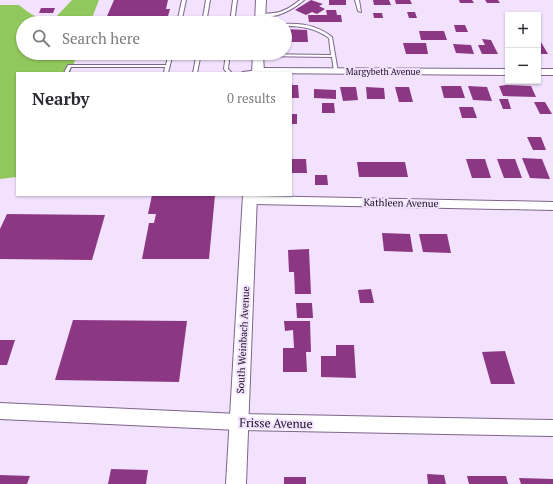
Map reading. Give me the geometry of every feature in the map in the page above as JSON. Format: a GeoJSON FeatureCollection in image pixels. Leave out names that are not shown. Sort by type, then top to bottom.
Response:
{"type":"FeatureCollection","features":[{"type":"Feature","properties":{"kind":"street"},"geometry":{"type":"LineString","coordinates":[[260,16],[261,0]]}},
{"type":"Feature","properties":{"kind":"street"},"geometry":{"type":"LineString","coordinates":[[258,60],[258,72]]}},
{"type":"Feature","properties":{"kind":"street","name":"Margybeth Avenue"},"geometry":{"type":"LineString","coordinates":[[258,72],[505,72]]}},
{"type":"Feature","properties":{"kind":"street"},"geometry":{"type":"LineString","coordinates":[[541,72],[553,72]]}},
{"type":"Feature","properties":{"kind":"street","name":"Kathleen Avenue"},"geometry":{"type":"LineString","coordinates":[[250,198],[553,206]]}},
{"type":"Feature","properties":{"kind":"street","name":"South Weinbach Avenue"},"geometry":{"type":"LineString","coordinates":[[236,484],[250,198]]}},
{"type":"Feature","properties":{"kind":"street","name":"Frisse Avenue"},"geometry":{"type":"LineString","coordinates":[[0,411],[239,422],[553,428]]}},
{"type":"Feature","properties":{"kind":"lane"},"geometry":{"type":"LineString","coordinates":[[181,16],[184,0]]}},
{"type":"Feature","properties":{"kind":"lane"},"geometry":{"type":"LineString","coordinates":[[205,16],[208,0]]}},
{"type":"Feature","properties":{"kind":"lane"},"geometry":{"type":"LineString","coordinates":[[233,16],[235,0]]}},
{"type":"Feature","properties":{"kind":"lane"},"geometry":{"type":"LineString","coordinates":[[272,16],[289,10],[302,0]]}},
{"type":"Feature","properties":{"kind":"lane"},"geometry":{"type":"LineString","coordinates":[[358,0],[360,11]]}},
{"type":"Feature","properties":{"kind":"lane"},"geometry":{"type":"LineString","coordinates":[[292,25],[310,26],[321,30],[331,38],[336,72]]}},
{"type":"Feature","properties":{"kind":"lane"},"geometry":{"type":"LineString","coordinates":[[292,55],[333,56]]}},
{"type":"Feature","properties":{"kind":"lane"},"geometry":{"type":"LineString","coordinates":[[166,72],[169,60]]}},
{"type":"Feature","properties":{"kind":"lane"},"geometry":{"type":"LineString","coordinates":[[195,72],[197,60]]}},
{"type":"Feature","properties":{"kind":"lane"},"geometry":{"type":"LineString","coordinates":[[227,60],[226,69],[229,72]]}},
{"type":"Feature","properties":{"kind":"lane"},"geometry":{"type":"LineString","coordinates":[[66,72],[69,66],[168,66]]}},
{"type":"Feature","properties":{"kind":"green space"},"geometry":{"type":"Polygon","coordinates":[[[72,0],[99,0],[93,16],[57,16],[72,0]]]}},
{"type":"Feature","properties":{"kind":"green space"},"geometry":{"type":"Polygon","coordinates":[[[0,5],[19,5],[35,16],[16,16],[16,60],[75,60],[70,72],[16,72],[16,177],[0,179],[0,5]]]}},
{"type":"Feature","properties":{"kind":"building"},"geometry":{"type":"Polygon","coordinates":[[[114,0],[168,0],[166,9],[170,9],[168,16],[107,16],[114,0]]]}},
{"type":"Feature","properties":{"kind":"building"},"geometry":{"type":"Polygon","coordinates":[[[311,0],[323,4],[319,6],[325,9],[317,14],[312,12],[306,15],[295,10],[311,0]]]}},
{"type":"Feature","properties":{"kind":"building"},"geometry":{"type":"Polygon","coordinates":[[[329,0],[346,0],[346,5],[329,5],[329,0]]]}},
{"type":"Feature","properties":{"kind":"building"},"geometry":{"type":"Polygon","coordinates":[[[373,0],[389,0],[391,5],[374,5],[373,0]]]}},
{"type":"Feature","properties":{"kind":"building"},"geometry":{"type":"Polygon","coordinates":[[[395,0],[410,0],[412,4],[396,4],[395,0]]]}},
{"type":"Feature","properties":{"kind":"building"},"geometry":{"type":"Polygon","coordinates":[[[459,0],[472,0],[474,3],[460,3],[459,0]]]}},
{"type":"Feature","properties":{"kind":"building"},"geometry":{"type":"Polygon","coordinates":[[[485,0],[498,0],[500,3],[487,3],[485,0]]]}},
{"type":"Feature","properties":{"kind":"building"},"geometry":{"type":"Polygon","coordinates":[[[41,8],[55,8],[53,13],[39,13],[41,8]]]}},
{"type":"Feature","properties":{"kind":"building"},"geometry":{"type":"Polygon","coordinates":[[[326,10],[336,10],[337,15],[341,15],[342,22],[309,22],[308,15],[327,15],[326,10]]]}},
{"type":"Feature","properties":{"kind":"building"},"geometry":{"type":"Polygon","coordinates":[[[407,12],[415,12],[417,18],[409,18],[407,12]]]}},
{"type":"Feature","properties":{"kind":"building"},"geometry":{"type":"Polygon","coordinates":[[[373,13],[382,13],[383,18],[374,18],[373,13]]]}},
{"type":"Feature","properties":{"kind":"building"},"geometry":{"type":"Polygon","coordinates":[[[454,25],[465,25],[468,32],[456,32],[454,25]]]}},
{"type":"Feature","properties":{"kind":"building"},"geometry":{"type":"Polygon","coordinates":[[[292,29],[307,30],[308,42],[292,42],[292,29]]]}},
{"type":"Feature","properties":{"kind":"building"},"geometry":{"type":"Polygon","coordinates":[[[419,31],[444,31],[447,40],[421,40],[419,31]]]}},
{"type":"Feature","properties":{"kind":"building"},"geometry":{"type":"Polygon","coordinates":[[[482,39],[491,40],[498,54],[482,54],[478,45],[485,45],[482,39]]]}},
{"type":"Feature","properties":{"kind":"building"},"geometry":{"type":"Polygon","coordinates":[[[541,42],[548,54],[541,54],[541,42]]]}},
{"type":"Feature","properties":{"kind":"building"},"geometry":{"type":"Polygon","coordinates":[[[403,43],[426,43],[428,54],[406,54],[403,43]]]}},
{"type":"Feature","properties":{"kind":"building"},"geometry":{"type":"Polygon","coordinates":[[[453,44],[471,45],[474,54],[456,53],[453,44]]]}},
{"type":"Feature","properties":{"kind":"building"},"geometry":{"type":"Polygon","coordinates":[[[292,85],[298,85],[299,98],[292,98],[292,85]]]}},
{"type":"Feature","properties":{"kind":"building"},"geometry":{"type":"Polygon","coordinates":[[[441,86],[461,86],[465,98],[444,98],[441,86]]]}},
{"type":"Feature","properties":{"kind":"building"},"geometry":{"type":"Polygon","coordinates":[[[468,86],[487,87],[492,101],[473,100],[468,86]]]}},
{"type":"Feature","properties":{"kind":"building"},"geometry":{"type":"Polygon","coordinates":[[[499,86],[531,86],[536,97],[503,96],[499,86]]]}},
{"type":"Feature","properties":{"kind":"building"},"geometry":{"type":"Polygon","coordinates":[[[340,87],[356,87],[358,100],[343,101],[340,87]]]}},
{"type":"Feature","properties":{"kind":"building"},"geometry":{"type":"Polygon","coordinates":[[[366,87],[384,88],[385,99],[367,99],[366,87]]]}},
{"type":"Feature","properties":{"kind":"building"},"geometry":{"type":"Polygon","coordinates":[[[395,87],[409,87],[413,102],[399,102],[395,87]]]}},
{"type":"Feature","properties":{"kind":"building"},"geometry":{"type":"Polygon","coordinates":[[[314,89],[336,90],[336,99],[314,98],[314,89]]]}},
{"type":"Feature","properties":{"kind":"building"},"geometry":{"type":"Polygon","coordinates":[[[499,99],[508,99],[511,109],[503,109],[499,99]]]}},
{"type":"Feature","properties":{"kind":"building"},"geometry":{"type":"Polygon","coordinates":[[[534,102],[545,102],[552,114],[540,114],[534,102]]]}},
{"type":"Feature","properties":{"kind":"building"},"geometry":{"type":"Polygon","coordinates":[[[322,103],[334,103],[335,113],[322,113],[322,103]]]}},
{"type":"Feature","properties":{"kind":"building"},"geometry":{"type":"Polygon","coordinates":[[[459,107],[473,107],[477,118],[462,118],[459,107]]]}},
{"type":"Feature","properties":{"kind":"building"},"geometry":{"type":"Polygon","coordinates":[[[292,114],[297,114],[297,124],[292,124],[292,114]]]}},
{"type":"Feature","properties":{"kind":"building"},"geometry":{"type":"Polygon","coordinates":[[[527,137],[541,137],[546,150],[533,150],[527,137]]]}},
{"type":"Feature","properties":{"kind":"building"},"geometry":{"type":"Polygon","coordinates":[[[522,158],[542,159],[550,179],[530,178],[522,158]]]}},
{"type":"Feature","properties":{"kind":"building"},"geometry":{"type":"Polygon","coordinates":[[[292,159],[306,159],[307,173],[292,173],[292,159]]]}},
{"type":"Feature","properties":{"kind":"building"},"geometry":{"type":"Polygon","coordinates":[[[466,159],[485,159],[491,178],[472,178],[466,159]]]}},
{"type":"Feature","properties":{"kind":"building"},"geometry":{"type":"Polygon","coordinates":[[[497,159],[515,159],[522,178],[504,178],[497,159]]]}},
{"type":"Feature","properties":{"kind":"building"},"geometry":{"type":"Polygon","coordinates":[[[357,162],[405,162],[408,177],[359,177],[357,162]]]}},
{"type":"Feature","properties":{"kind":"building"},"geometry":{"type":"Polygon","coordinates":[[[315,175],[327,175],[328,185],[315,185],[315,175]]]}},
{"type":"Feature","properties":{"kind":"building"},"geometry":{"type":"Polygon","coordinates":[[[152,196],[215,196],[209,259],[142,259],[149,223],[154,223],[156,214],[148,214],[152,196]]]}},
{"type":"Feature","properties":{"kind":"building"},"geometry":{"type":"Polygon","coordinates":[[[7,214],[105,215],[92,260],[0,259],[0,229],[7,214]]]}},
{"type":"Feature","properties":{"kind":"building"},"geometry":{"type":"Polygon","coordinates":[[[382,233],[410,234],[413,252],[384,251],[382,233]]]}},
{"type":"Feature","properties":{"kind":"building"},"geometry":{"type":"Polygon","coordinates":[[[419,234],[447,234],[451,253],[423,252],[419,234]]]}},
{"type":"Feature","properties":{"kind":"building"},"geometry":{"type":"Polygon","coordinates":[[[309,249],[311,294],[295,294],[294,272],[289,272],[288,250],[309,249]]]}},
{"type":"Feature","properties":{"kind":"building"},"geometry":{"type":"Polygon","coordinates":[[[371,289],[374,303],[360,303],[358,290],[371,289]]]}},
{"type":"Feature","properties":{"kind":"building"},"geometry":{"type":"Polygon","coordinates":[[[296,303],[312,303],[313,318],[297,318],[296,303]]]}},
{"type":"Feature","properties":{"kind":"building"},"geometry":{"type":"Polygon","coordinates":[[[73,320],[187,321],[179,382],[55,380],[73,320]]]}},
{"type":"Feature","properties":{"kind":"building"},"geometry":{"type":"Polygon","coordinates":[[[284,321],[310,321],[311,352],[306,352],[307,372],[283,372],[283,348],[294,348],[293,330],[285,331],[284,321]]]}},
{"type":"Feature","properties":{"kind":"building"},"geometry":{"type":"Polygon","coordinates":[[[0,340],[15,340],[7,365],[0,365],[0,340]]]}},
{"type":"Feature","properties":{"kind":"building"},"geometry":{"type":"Polygon","coordinates":[[[336,345],[354,345],[356,378],[321,377],[321,356],[336,356],[336,345]]]}},
{"type":"Feature","properties":{"kind":"building"},"geometry":{"type":"Polygon","coordinates":[[[505,351],[515,384],[491,384],[482,352],[505,351]]]}},
{"type":"Feature","properties":{"kind":"building"},"geometry":{"type":"Polygon","coordinates":[[[111,469],[148,470],[146,484],[108,484],[111,469]]]}},
{"type":"Feature","properties":{"kind":"building"},"geometry":{"type":"Polygon","coordinates":[[[427,474],[444,475],[446,484],[428,484],[427,474]]]}},
{"type":"Feature","properties":{"kind":"building"},"geometry":{"type":"Polygon","coordinates":[[[0,475],[30,476],[27,484],[0,484],[0,475]]]}},
{"type":"Feature","properties":{"kind":"building"},"geometry":{"type":"Polygon","coordinates":[[[467,476],[506,476],[508,484],[469,484],[467,476]]]}},
{"type":"Feature","properties":{"kind":"building"},"geometry":{"type":"Polygon","coordinates":[[[284,477],[306,477],[306,484],[284,484],[284,477]]]}},
{"type":"Feature","properties":{"kind":"building"},"geometry":{"type":"Polygon","coordinates":[[[519,478],[553,479],[553,484],[521,484],[519,478]]]}}]}
